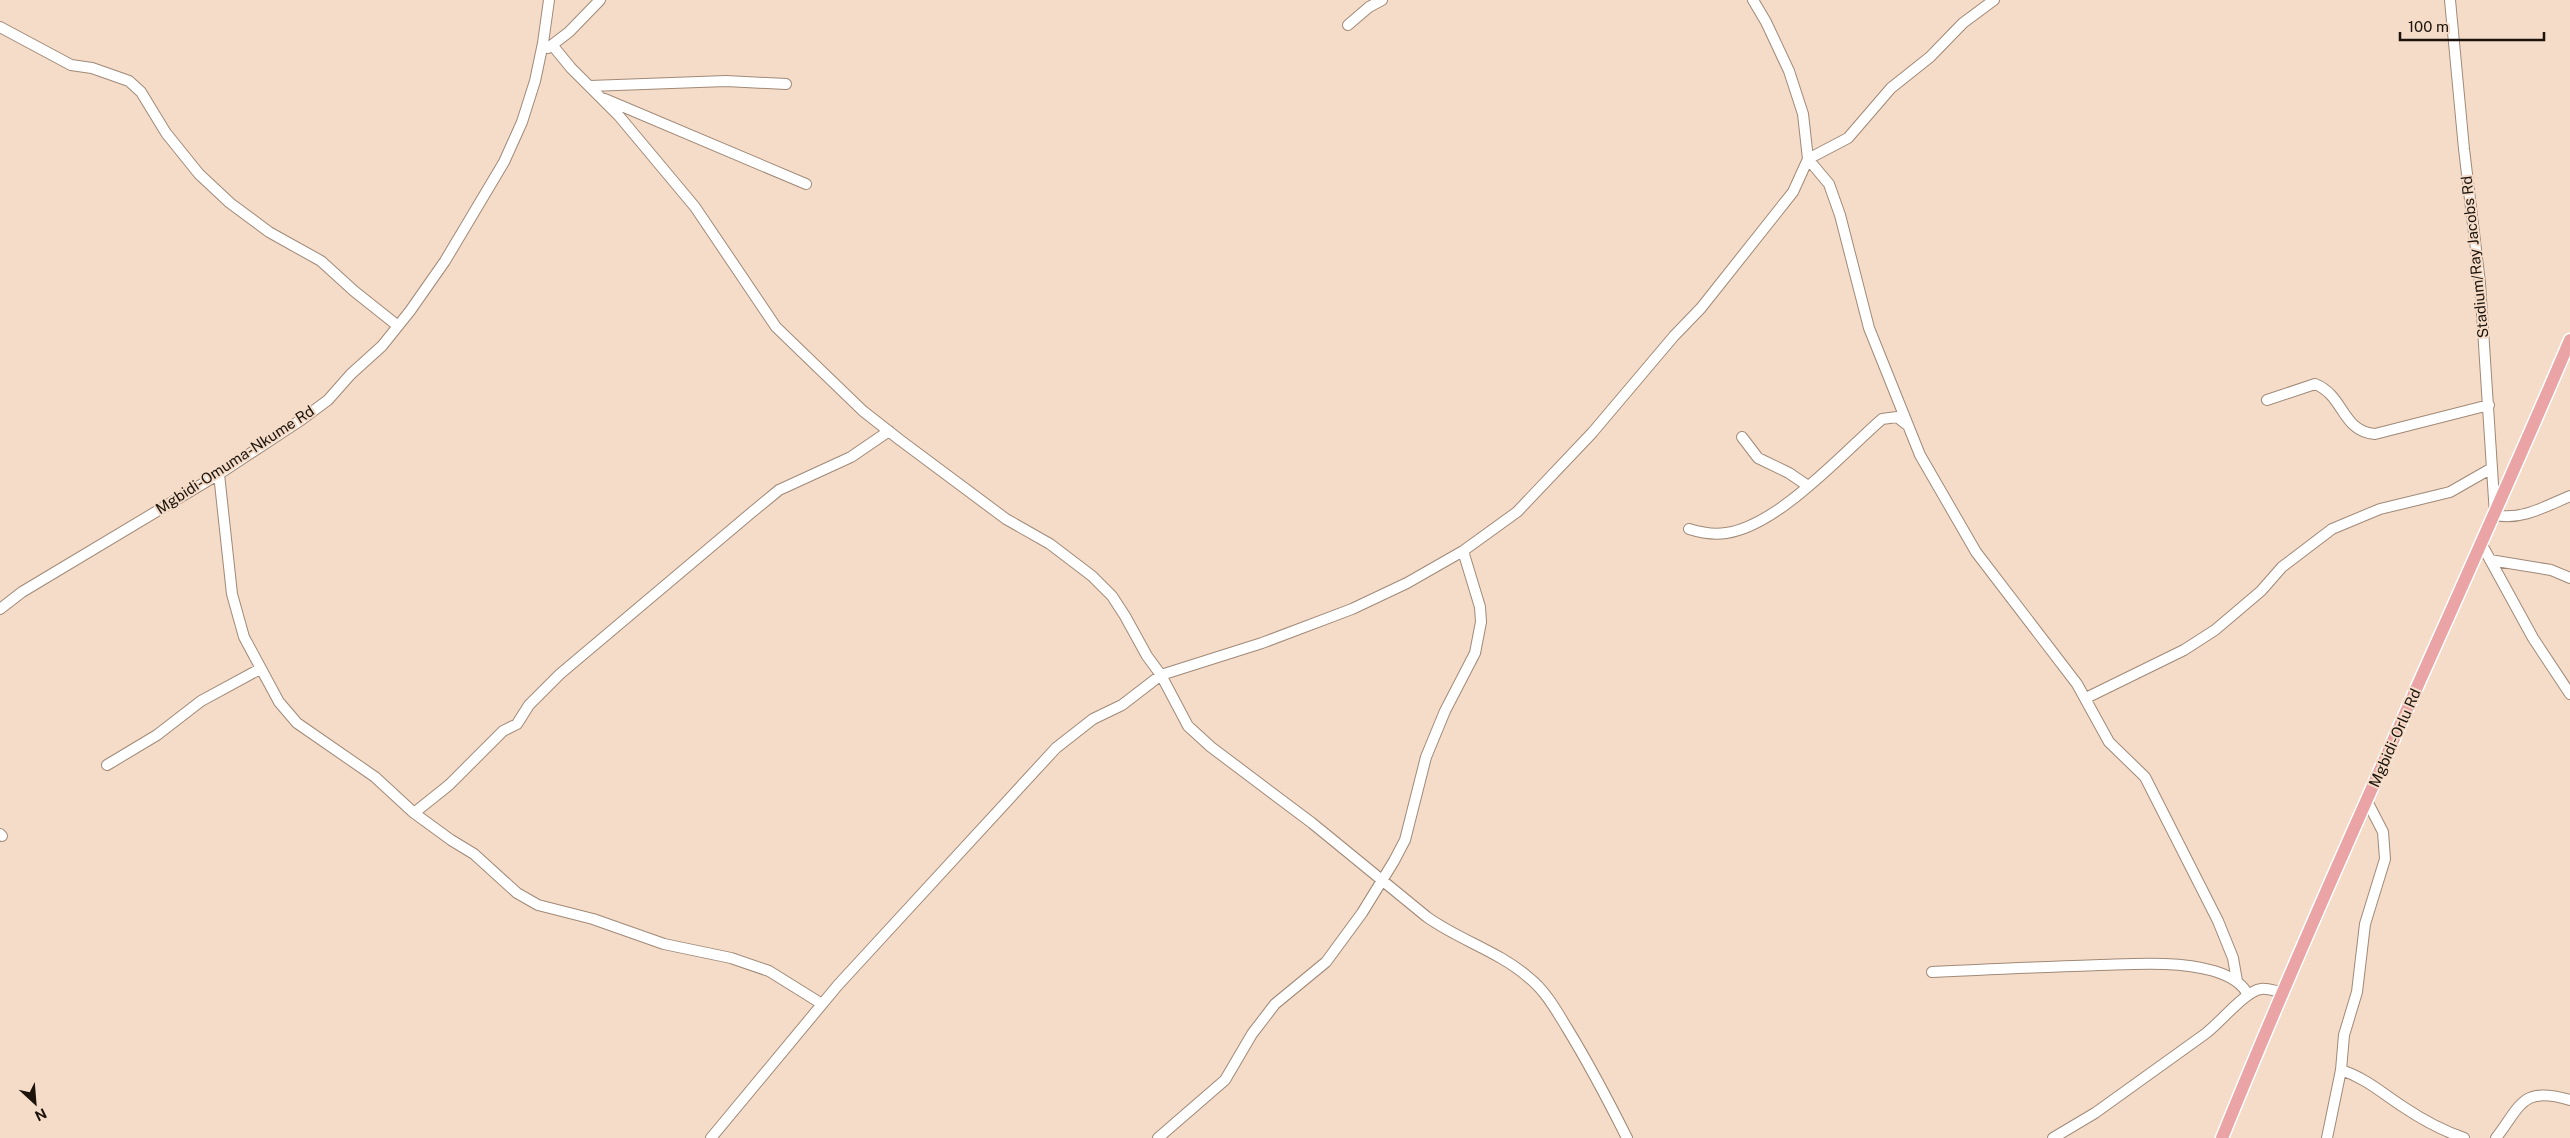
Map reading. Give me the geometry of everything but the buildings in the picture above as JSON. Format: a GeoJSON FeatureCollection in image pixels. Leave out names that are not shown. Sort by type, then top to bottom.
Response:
{"type":"FeatureCollection","features":[{"type":"Feature","properties":{"kind":"main road","name":"Mgbidi-Orlu Rd"},"geometry":{"type":"LineString","coordinates":[[2222,1138],[2281,992],[2496,515],[2570,340]]}},
{"type":"Feature","properties":{"kind":"street","name":"Mgbidi-Omuma-Nkume Rd"},"geometry":{"type":"LineString","coordinates":[[0,608],[22,592],[219,474],[301,420],[328,400],[351,374],[382,346],[445,261],[476,213],[504,162],[522,122],[541,52],[549,0]]}},
{"type":"Feature","properties":{"kind":"street"},"geometry":{"type":"LineString","coordinates":[[541,52],[553,46],[600,0]]}},
{"type":"Feature","properties":{"kind":"street"},"geometry":{"type":"LineString","coordinates":[[1348,25],[1368,7],[1382,0]]}},
{"type":"Feature","properties":{"kind":"street"},"geometry":{"type":"LineString","coordinates":[[711,1138],[822,1004],[1056,748],[1093,719],[1122,705],[1162,674],[1262,643],[1352,610],[1407,583],[1464,551],[1518,512],[1592,433],[1674,336],[1701,308],[1794,192],[1808,159],[1803,114],[1789,71],[1766,22],[1753,0]]}},
{"type":"Feature","properties":{"kind":"street"},"geometry":{"type":"LineString","coordinates":[[1808,159],[1848,138],[1891,88],[1930,57],[1963,23],[1994,0]]}},
{"type":"Feature","properties":{"kind":"street","name":"Stadium/Ray Jacobs Rd"},"geometry":{"type":"LineString","coordinates":[[2450,0],[2464,149],[2480,283],[2496,515]]}},
{"type":"Feature","properties":{"kind":"street"},"geometry":{"type":"LineString","coordinates":[[0,26],[71,65],[92,68],[130,81],[141,92],[166,133],[199,174],[230,203],[269,232],[321,261],[354,291],[398,326]]}},
{"type":"Feature","properties":{"kind":"street"},"geometry":{"type":"LineString","coordinates":[[553,46],[601,97],[694,207],[776,327],[863,411],[1006,519],[1050,544],[1092,576],[1112,596],[1147,656],[1162,674],[1188,726],[1211,747],[1446,930],[1498,956],[1530,978],[1550,1000],[1592,1067],[1627,1138]]}},
{"type":"Feature","properties":{"kind":"street"},"geometry":{"type":"LineString","coordinates":[[590,86],[726,81],[786,84]]}},
{"type":"Feature","properties":{"kind":"street"},"geometry":{"type":"LineString","coordinates":[[601,97],[806,184]]}},
{"type":"Feature","properties":{"kind":"street"},"geometry":{"type":"LineString","coordinates":[[1808,159],[1829,184],[1840,215],[1869,328],[1907,425],[1938,490],[1976,552],[2086,698],[2112,746],[2145,777],[2218,921],[2233,958],[2237,982]]}},
{"type":"Feature","properties":{"kind":"street"},"geometry":{"type":"LineString","coordinates":[[2267,400],[2315,384],[2327,389],[2357,429],[2362,433],[2375,434],[2489,404]]}},
{"type":"Feature","properties":{"kind":"street"},"geometry":{"type":"LineString","coordinates":[[1689,529],[1705,534],[1727,533],[1743,528],[1780,508],[1808,486],[1882,419],[1896,417],[1907,425]]}},
{"type":"Feature","properties":{"kind":"street"},"geometry":{"type":"LineString","coordinates":[[414,812],[449,785],[503,731],[517,724],[529,705],[560,674],[779,490],[851,457],[889,431]]}},
{"type":"Feature","properties":{"kind":"street"},"geometry":{"type":"LineString","coordinates":[[1742,438],[1758,458],[1789,473],[1808,486]]}},
{"type":"Feature","properties":{"kind":"street"},"geometry":{"type":"LineString","coordinates":[[2086,698],[2184,650],[2215,630],[2261,591],[2282,567],[2332,529],[2380,509],[2450,492],[2492,468]]}},
{"type":"Feature","properties":{"kind":"street"},"geometry":{"type":"LineString","coordinates":[[219,474],[232,594],[244,637],[279,702],[297,722],[375,777],[414,812],[451,840],[474,854],[517,892],[538,905],[593,919],[664,944],[731,958],[769,971],[822,1004]]}},
{"type":"Feature","properties":{"kind":"street"},"geometry":{"type":"LineString","coordinates":[[2496,515],[2508,518],[2522,515],[2570,496]]}},
{"type":"Feature","properties":{"kind":"street"},"geometry":{"type":"LineString","coordinates":[[2482,545],[2533,638],[2570,694]]}},
{"type":"Feature","properties":{"kind":"street"},"geometry":{"type":"LineString","coordinates":[[1158,1138],[1225,1080],[1252,1034],[1275,1004],[1326,962],[1362,913],[1405,840],[1426,757],[1445,711],[1475,654],[1481,622],[1480,607],[1464,551]]}},
{"type":"Feature","properties":{"kind":"street"},"geometry":{"type":"LineString","coordinates":[[2490,560],[2552,570],[2570,578]]}},
{"type":"Feature","properties":{"kind":"street"},"geometry":{"type":"LineString","coordinates":[[106,765],[157,735],[201,701],[260,669]]}},
{"type":"Feature","properties":{"kind":"street"},"geometry":{"type":"LineString","coordinates":[[2327,1138],[2341,1070],[2344,1036],[2357,992],[2365,924],[2385,859],[2383,832],[2367,800]]}},
{"type":"Feature","properties":{"kind":"street"},"geometry":{"type":"LineString","coordinates":[[1932,972],[2132,965],[2185,966],[2215,971],[2237,982],[2244,987],[2248,994]]}},
{"type":"Feature","properties":{"kind":"street"},"geometry":{"type":"LineString","coordinates":[[2053,1138],[2095,1113],[2205,1034],[2221,1022],[2248,994],[2264,988],[2281,992]]}},
{"type":"Feature","properties":{"kind":"street"},"geometry":{"type":"LineString","coordinates":[[2341,1070],[2357,1075],[2422,1118],[2464,1138]]}},
{"type":"Feature","properties":{"kind":"street"},"geometry":{"type":"LineString","coordinates":[[2496,1138],[2524,1100],[2547,1094],[2570,1100]]}}]}
